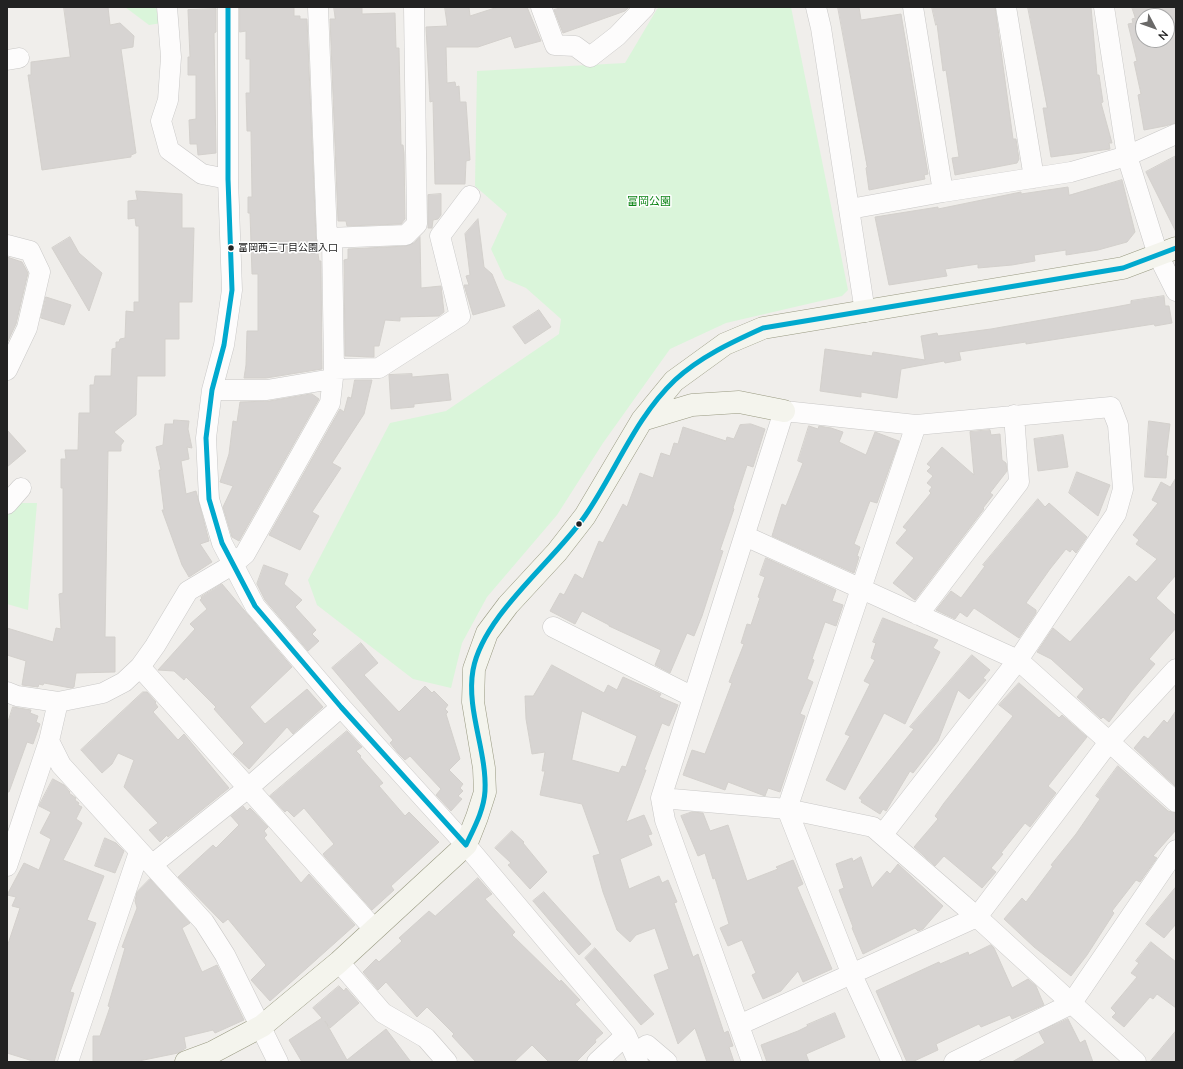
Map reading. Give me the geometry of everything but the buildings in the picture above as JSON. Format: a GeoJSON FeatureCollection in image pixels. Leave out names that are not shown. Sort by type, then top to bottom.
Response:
{"type":"FeatureCollection","features":[{"type":"Feature","properties":{"kind":"street"},"geometry":{"type":"LineString","coordinates":[[167,7],[171,57],[168,100],[161,122],[169,150],[202,174],[228,179]]}},
{"type":"Feature","properties":{"kind":"street"},"geometry":{"type":"LineString","coordinates":[[228,7],[228,179],[232,290],[224,346],[212,390],[206,438],[209,499],[222,543],[232,565],[255,606],[341,707],[466,845],[626,1035],[636,1058],[647,1045],[667,1062]]}},
{"type":"Feature","properties":{"kind":"street"},"geometry":{"type":"LineString","coordinates":[[318,7],[327,238],[406,235],[417,224],[414,7]]}},
{"type":"Feature","properties":{"kind":"street"},"geometry":{"type":"LineString","coordinates":[[541,7],[554,45],[575,46],[590,57],[617,36],[645,7]]}},
{"type":"Feature","properties":{"kind":"street"},"geometry":{"type":"LineString","coordinates":[[816,7],[850,209],[865,312]]}},
{"type":"Feature","properties":{"kind":"street"},"geometry":{"type":"LineString","coordinates":[[914,7],[943,192]]}},
{"type":"Feature","properties":{"kind":"street"},"geometry":{"type":"LineString","coordinates":[[1006,7],[1034,178]]}},
{"type":"Feature","properties":{"kind":"street"},"geometry":{"type":"LineString","coordinates":[[1104,7],[1127,156],[1167,252],[1176,291]]}},
{"type":"Feature","properties":{"kind":"street"},"geometry":{"type":"LineString","coordinates":[[850,209],[943,192],[1071,172],[1127,156],[1176,134]]}},
{"type":"Feature","properties":{"kind":"street"},"geometry":{"type":"LineString","coordinates":[[212,390],[267,390],[333,374],[379,368],[460,316],[440,236],[470,196]]}},
{"type":"Feature","properties":{"kind":"street"},"geometry":{"type":"LineString","coordinates":[[7,692],[17,696],[58,702],[103,693],[124,682],[140,667],[155,646],[188,591],[232,565],[245,554],[324,417],[330,403],[333,374],[332,238]]}},
{"type":"Feature","properties":{"kind":"street"},"geometry":{"type":"LineString","coordinates":[[7,245],[30,251],[40,272],[27,328],[7,370]]}},
{"type":"Feature","properties":{"kind":"street"},"geometry":{"type":"LineString","coordinates":[[186,1062],[213,1052],[262,1026],[339,962],[466,845],[485,792],[484,768],[473,702],[474,668],[487,633],[508,606],[558,552],[586,516],[642,420],[674,381],[725,344],[763,328],[1124,268],[1167,252]]}},
{"type":"Feature","properties":{"kind":"street"},"geometry":{"type":"LineString","coordinates":[[642,420],[692,405],[739,402],[784,411],[916,425],[1111,407],[1118,425],[1123,489],[1116,514],[1018,660],[882,834]]}},
{"type":"Feature","properties":{"kind":"street"},"geometry":{"type":"LineString","coordinates":[[752,1062],[665,820],[661,798],[784,411]]}},
{"type":"Feature","properties":{"kind":"street"},"geometry":{"type":"LineString","coordinates":[[918,615],[1019,482],[1014,415]]}},
{"type":"Feature","properties":{"kind":"street"},"geometry":{"type":"LineString","coordinates":[[892,1062],[852,975],[787,809],[862,590],[916,425]]}},
{"type":"Feature","properties":{"kind":"street"},"geometry":{"type":"LineString","coordinates":[[7,504],[21,488]]}},
{"type":"Feature","properties":{"kind":"street"},"geometry":{"type":"LineString","coordinates":[[745,536],[1018,660],[1176,802]]}},
{"type":"Feature","properties":{"kind":"street"},"geometry":{"type":"LineString","coordinates":[[553,626],[692,697]]}},
{"type":"Feature","properties":{"kind":"street"},"geometry":{"type":"LineString","coordinates":[[140,667],[374,929]]}},
{"type":"Feature","properties":{"kind":"street"},"geometry":{"type":"LineString","coordinates":[[739,1025],[978,918],[1109,742],[1176,668]]}},
{"type":"Feature","properties":{"kind":"street"},"geometry":{"type":"LineString","coordinates":[[7,866],[49,741],[58,702]]}},
{"type":"Feature","properties":{"kind":"street"},"geometry":{"type":"LineString","coordinates":[[68,1062],[146,858],[248,788],[341,707]]}},
{"type":"Feature","properties":{"kind":"street"},"geometry":{"type":"LineString","coordinates":[[49,741],[61,765],[204,922],[225,955],[262,1026],[278,1062]]}},
{"type":"Feature","properties":{"kind":"street"},"geometry":{"type":"LineString","coordinates":[[661,798],[787,809],[873,827],[978,918],[1136,1062]]}},
{"type":"Feature","properties":{"kind":"street"},"geometry":{"type":"LineString","coordinates":[[954,1062],[1071,1004],[1176,850]]}},
{"type":"Feature","properties":{"kind":"street"},"geometry":{"type":"LineString","coordinates":[[339,962],[383,1012],[426,1038],[448,1062]]}},
{"type":"Feature","properties":{"kind":"street"},"geometry":{"type":"LineString","coordinates":[[597,1062],[626,1035]]}},
{"type":"Feature","properties":{"kind":"green space"},"geometry":{"type":"Polygon","coordinates":[[[125,7],[155,7],[162,23],[149,25],[125,7]]]}},
{"type":"Feature","properties":{"kind":"green space","name":"富岡公園"},"geometry":{"type":"Polygon","coordinates":[[[660,7],[791,7],[848,290],[842,296],[726,323],[670,349],[603,443],[557,515],[487,597],[462,643],[451,688],[413,679],[317,605],[308,580],[390,423],[446,411],[559,334],[561,319],[526,288],[505,279],[491,249],[507,214],[475,186],[477,71],[625,63],[657,9],[660,7]]]}},
{"type":"Feature","properties":{"kind":"green space"},"geometry":{"type":"Polygon","coordinates":[[[19,503],[37,503],[28,610],[7,604],[7,516],[19,503]]]}},
{"type":"Feature","properties":{"kind":"transit line"},"geometry":{"type":"LineString","coordinates":[[228,7],[228,179],[232,290],[224,345],[212,390],[206,438],[209,499],[222,543],[255,606],[341,707],[466,845],[481,812],[485,791],[483,761],[472,700],[473,670],[479,649],[490,629],[505,609],[521,589],[572,533],[585,516],[648,411],[675,380],[706,357],[763,328],[1123,268],[1176,248]]}},
{"type":"Feature","properties":{"kind":"place","name":"富岡西三丁目公園入口"},"geometry":{"type":"Point","coordinates":[231,248]}}]}
